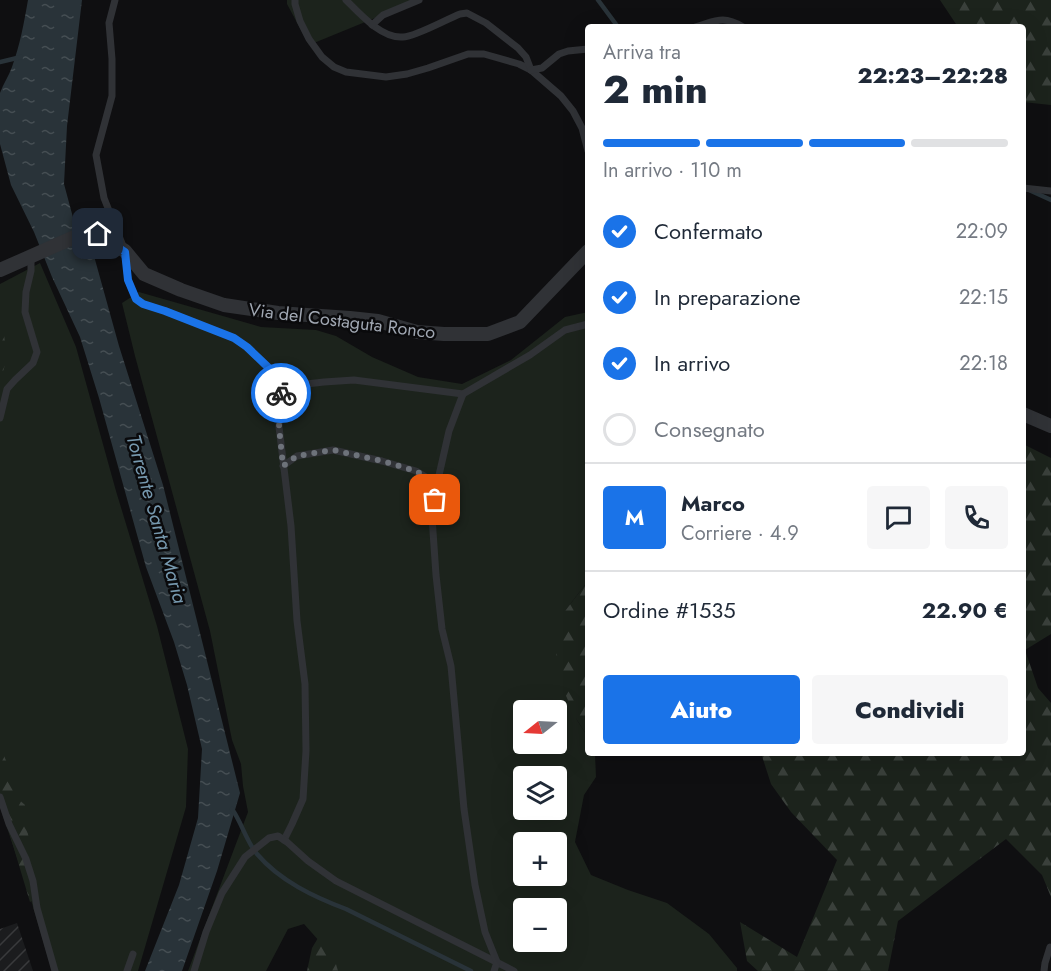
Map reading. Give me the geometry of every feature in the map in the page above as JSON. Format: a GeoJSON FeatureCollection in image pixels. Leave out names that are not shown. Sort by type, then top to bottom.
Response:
{"type":"FeatureCollection","features":[{"type":"Feature","properties":{"kind":"street","name":"Via del Costaguta Ronco"},"geometry":{"type":"LineString","coordinates":[[32,256],[86,232],[98,234],[125,252],[144,274],[224,305],[278,313],[378,321],[417,332],[488,334],[520,322],[585,254]]}},
{"type":"Feature","properties":{"kind":"street"},"geometry":{"type":"LineString","coordinates":[[0,270],[32,256]]}},
{"type":"Feature","properties":{"kind":"street"},"geometry":{"type":"LineString","coordinates":[[1026,415],[1051,426]]}},
{"type":"Feature","properties":{"kind":"lane"},"geometry":{"type":"LineString","coordinates":[[115,0],[109,23],[112,96],[96,155],[104,198],[125,252],[128,280],[136,299],[143,304],[234,338],[247,347],[279,381],[281,393],[279,427],[291,526],[297,621],[305,684],[306,751],[303,799],[284,840]]}},
{"type":"Feature","properties":{"kind":"lane"},"geometry":{"type":"LineString","coordinates":[[295,0],[300,21],[309,39],[322,57],[334,67],[346,72],[386,77],[407,74],[468,54],[496,57],[531,70],[561,96],[573,111],[585,140]]}},
{"type":"Feature","properties":{"kind":"lane"},"geometry":{"type":"LineString","coordinates":[[346,0],[379,30],[404,37],[467,13],[486,23],[518,48],[526,57],[531,70]]}},
{"type":"Feature","properties":{"kind":"lane"},"geometry":{"type":"LineString","coordinates":[[372,25],[383,15],[419,0]]}},
{"type":"Feature","properties":{"kind":"lane"},"geometry":{"type":"LineString","coordinates":[[706,24],[723,19],[738,24]]}},
{"type":"Feature","properties":{"kind":"lane"},"geometry":{"type":"LineString","coordinates":[[531,70],[542,68],[559,54],[585,49]]}},
{"type":"Feature","properties":{"kind":"lane"},"geometry":{"type":"LineString","coordinates":[[1026,188],[1051,191]]}},
{"type":"Feature","properties":{"kind":"lane"},"geometry":{"type":"LineString","coordinates":[[0,418],[7,389],[33,363],[37,352],[25,312],[32,256]]}},
{"type":"Feature","properties":{"kind":"lane"},"geometry":{"type":"LineString","coordinates":[[280,387],[354,380],[463,394],[530,355],[565,330],[585,325]]}},
{"type":"Feature","properties":{"kind":"lane"},"geometry":{"type":"LineString","coordinates":[[463,394],[449,431],[432,517],[442,629],[451,666],[464,808],[475,885],[485,932],[497,963],[494,971]]}},
{"type":"Feature","properties":{"kind":"lane"},"geometry":{"type":"LineString","coordinates":[[283,466],[297,456],[333,450],[416,471],[437,484]]}},
{"type":"Feature","properties":{"kind":"lane"},"geometry":{"type":"LineString","coordinates":[[0,797],[33,881],[37,908],[55,971]]}},
{"type":"Feature","properties":{"kind":"lane"},"geometry":{"type":"LineString","coordinates":[[194,971],[206,932],[222,893],[245,856],[269,838],[278,836],[336,881],[514,971]]}},
{"type":"Feature","properties":{"kind":"lane"},"geometry":{"type":"LineString","coordinates":[[1044,971],[1050,947]]}},
{"type":"Feature","properties":{"kind":"lane"},"geometry":{"type":"LineString","coordinates":[[127,971],[133,954]]}},
{"type":"Feature","properties":{"kind":"shaded area"},"geometry":{"type":"Polygon","coordinates":[[[17,923],[33,971],[0,971],[0,929],[17,923]]]}},
{"type":"Feature","properties":{"kind":"green space"},"geometry":{"type":"Polygon","coordinates":[[[287,0],[419,0],[309,45],[287,0]]]}},
{"type":"Feature","properties":{"kind":"green space"},"geometry":{"type":"Polygon","coordinates":[[[940,0],[1051,0],[1051,105],[1026,102],[1026,24],[956,24],[940,0]]]}},
{"type":"Feature","properties":{"kind":"green space"},"geometry":{"type":"Polygon","coordinates":[[[40,263],[76,347],[157,626],[188,749],[186,807],[138,971],[52,971],[0,807],[0,284],[40,263]]]}},
{"type":"Feature","properties":{"kind":"green space"},"geometry":{"type":"Polygon","coordinates":[[[139,292],[261,327],[316,330],[336,336],[372,357],[418,377],[462,384],[511,360],[565,317],[585,313],[585,585],[565,611],[577,720],[585,732],[585,756],[595,756],[596,777],[584,795],[575,842],[591,875],[667,903],[709,934],[737,968],[737,971],[337,971],[320,942],[304,924],[288,929],[266,971],[188,971],[248,812],[241,764],[232,740],[210,631],[122,303],[139,292]]]}},
{"type":"Feature","properties":{"kind":"green space"},"geometry":{"type":"Polygon","coordinates":[[[0,305],[7,357],[0,383],[0,305]]]}},
{"type":"Feature","properties":{"kind":"green space"},"geometry":{"type":"Polygon","coordinates":[[[1026,446],[1051,458],[1051,634],[1026,649],[1026,446]]]}},
{"type":"Feature","properties":{"kind":"green space"},"geometry":{"type":"Polygon","coordinates":[[[585,585],[585,732],[562,687],[556,653],[565,611],[585,585]]]}},
{"type":"Feature","properties":{"kind":"green space"},"geometry":{"type":"Polygon","coordinates":[[[1026,653],[1038,688],[1051,703],[1051,897],[1042,875],[1006,839],[898,921],[888,971],[758,971],[747,961],[740,922],[797,957],[837,860],[791,812],[771,784],[762,756],[1026,756],[1026,653]]]}},
{"type":"Feature","properties":{"kind":"green space"},"geometry":{"type":"Polygon","coordinates":[[[0,746],[12,775],[16,797],[25,805],[25,821],[30,843],[23,848],[37,897],[30,902],[0,802],[0,746]]]}},
{"type":"Feature","properties":{"kind":"green space"},"geometry":{"type":"Polygon","coordinates":[[[321,933],[330,944],[338,971],[307,971],[312,948],[321,933]]]}},
{"type":"Feature","properties":{"kind":"water","name":"Torrente Santa Maria"},"geometry":{"type":"Polygon","coordinates":[[[28,0],[82,0],[67,126],[64,184],[75,225],[94,256],[119,346],[163,485],[240,793],[217,871],[182,971],[145,971],[179,885],[198,818],[202,749],[187,685],[174,642],[146,567],[80,337],[11,185],[0,144],[0,93],[11,70],[28,0]]]}},
{"type":"Feature","properties":{"kind":"waterway"},"geometry":{"type":"LineString","coordinates":[[598,0],[616,24]]}},
{"type":"Feature","properties":{"kind":"waterway"},"geometry":{"type":"LineString","coordinates":[[0,62],[21,57]]}},
{"type":"Feature","properties":{"kind":"waterway"},"geometry":{"type":"LineString","coordinates":[[1029,190],[1051,200]]}},
{"type":"Feature","properties":{"kind":"waterway"},"geometry":{"type":"LineString","coordinates":[[232,809],[257,854],[287,880],[471,971]]}},
{"type":"Feature","properties":{"kind":"way so far"},"geometry":{"type":"LineString","coordinates":[[281,393],[279,427],[283,466],[297,456],[333,450],[416,471],[437,484],[435,500]]}},
{"type":"Feature","properties":{"kind":"route"},"geometry":{"type":"LineString","coordinates":[[98,234],[125,252],[128,280],[136,299],[143,304],[234,338],[272,371],[279,381],[281,393]]}}]}
